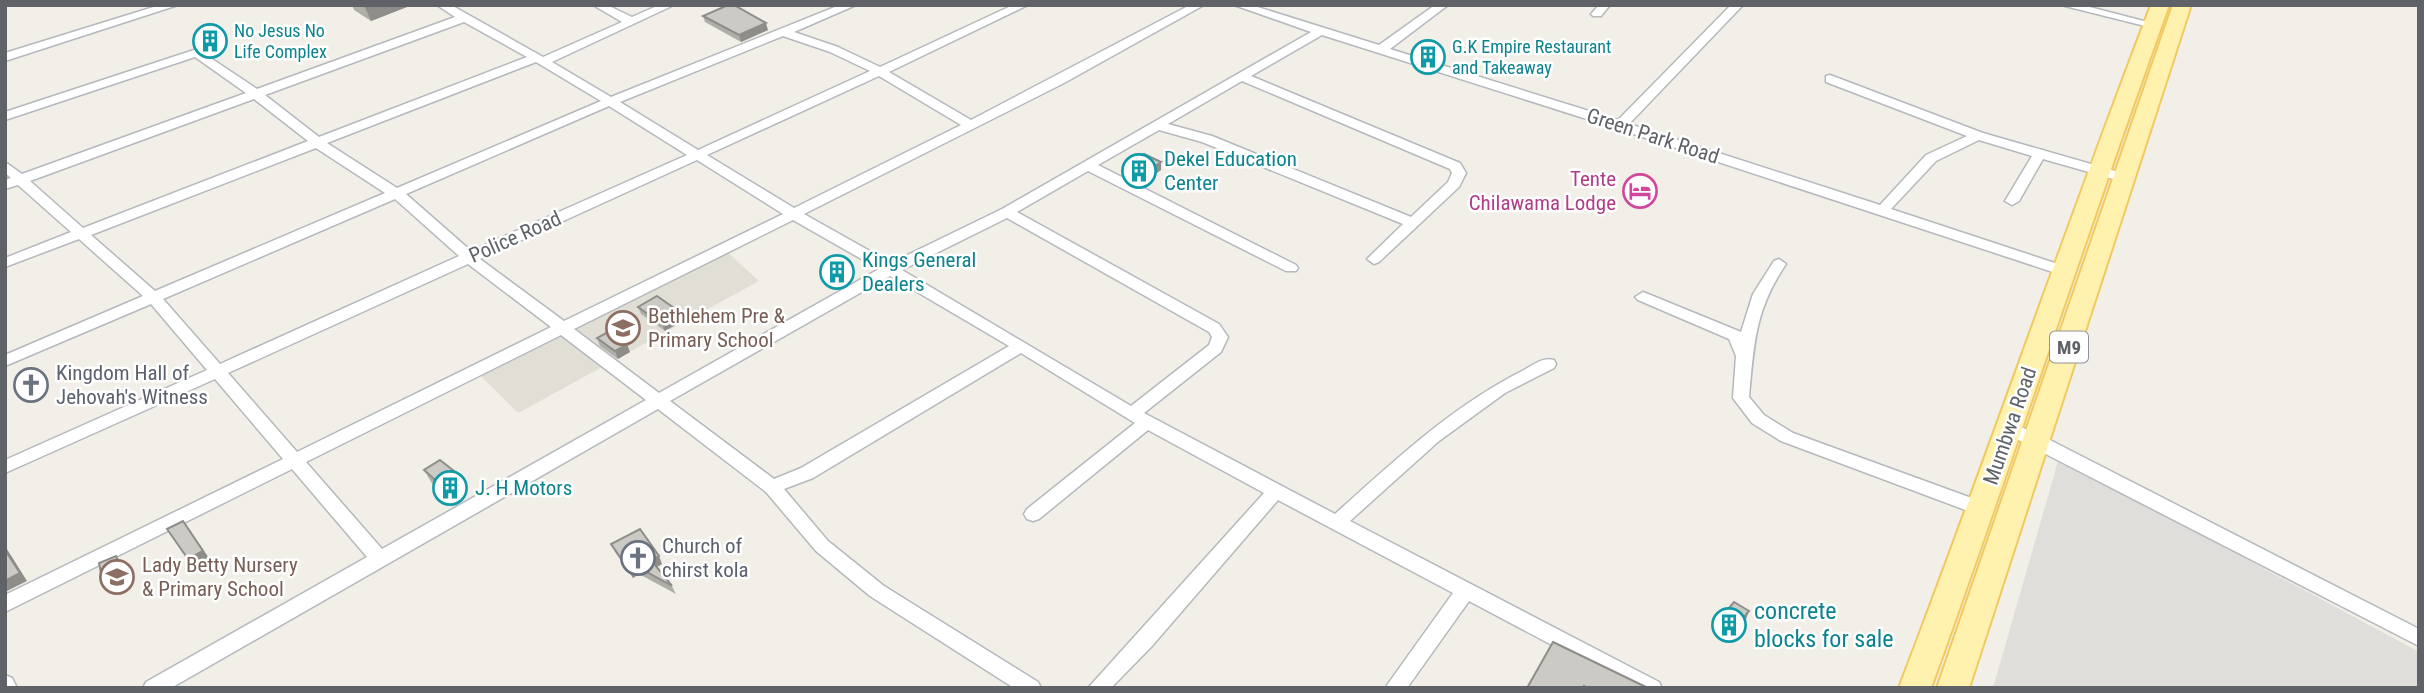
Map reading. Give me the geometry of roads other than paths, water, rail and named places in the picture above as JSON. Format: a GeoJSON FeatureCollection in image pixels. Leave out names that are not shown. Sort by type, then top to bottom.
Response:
{"type":"FeatureCollection","features":[{"type":"Feature","properties":{"kind":"main road","name":"Mumbwa Road"},"geometry":{"type":"LineString","coordinates":[[1914,688],[1982,509],[2099,170],[2160,5]]}},
{"type":"Feature","properties":{"kind":"main road","name":"Mumbwa Road"},"geometry":{"type":"LineString","coordinates":[[1953,688],[2182,5]]}},
{"type":"Feature","properties":{"kind":"main road"},"geometry":{"type":"LineString","coordinates":[[1952,588],[1982,602]]}},
{"type":"Feature","properties":{"kind":"street"},"geometry":{"type":"LineString","coordinates":[[5,57],[173,5]]}},
{"type":"Feature","properties":{"kind":"street"},"geometry":{"type":"LineString","coordinates":[[442,5],[611,101],[793,214],[1140,418],[1652,688]]}},
{"type":"Feature","properties":{"kind":"street"},"geometry":{"type":"LineString","coordinates":[[598,5],[630,22]]}},
{"type":"Feature","properties":{"kind":"street"},"geometry":{"type":"LineString","coordinates":[[5,263],[80,232],[539,60],[669,5]]}},
{"type":"Feature","properties":{"kind":"street"},"geometry":{"type":"LineString","coordinates":[[5,361],[611,101],[851,5]]}},
{"type":"Feature","properties":{"kind":"street","name":"Police Road"},"geometry":{"type":"LineString","coordinates":[[5,467],[1023,5]]}},
{"type":"Feature","properties":{"kind":"street"},"geometry":{"type":"LineString","coordinates":[[5,604],[793,214],[1199,5]]}},
{"type":"Feature","properties":{"kind":"street","name":"Green Park Road"},"geometry":{"type":"LineString","coordinates":[[1239,5],[1265,8],[1319,32],[1620,125],[2065,271]]}},
{"type":"Feature","properties":{"kind":"street"},"geometry":{"type":"LineString","coordinates":[[1379,51],[1443,5]]}},
{"type":"Feature","properties":{"kind":"street"},"geometry":{"type":"LineString","coordinates":[[1620,125],[1738,5]]}},
{"type":"Feature","properties":{"kind":"street"},"geometry":{"type":"LineString","coordinates":[[2066,5],[2112,10],[2153,25]]}},
{"type":"Feature","properties":{"kind":"street"},"geometry":{"type":"LineString","coordinates":[[13,182],[464,18]]}},
{"type":"Feature","properties":{"kind":"street"},"geometry":{"type":"LineString","coordinates":[[153,688],[889,270],[1007,212],[1319,32]]}},
{"type":"Feature","properties":{"kind":"street"},"geometry":{"type":"LineString","coordinates":[[785,33],[821,42],[970,125]]}},
{"type":"Feature","properties":{"kind":"street"},"geometry":{"type":"LineString","coordinates":[[5,116],[197,53],[257,95],[318,143],[397,194],[470,258],[772,487],[822,545],[877,591],[1031,688]]}},
{"type":"Feature","properties":{"kind":"street"},"geometry":{"type":"LineString","coordinates":[[1242,77],[1455,166],[1459,173],[1454,184],[1374,259]]}},
{"type":"Feature","properties":{"kind":"street"},"geometry":{"type":"LineString","coordinates":[[1830,79],[1978,136],[2124,178]]}},
{"type":"Feature","properties":{"kind":"street"},"geometry":{"type":"LineString","coordinates":[[1157,125],[1207,139],[1413,223]]}},
{"type":"Feature","properties":{"kind":"street"},"geometry":{"type":"LineString","coordinates":[[1883,210],[1931,158],[1978,136]]}},
{"type":"Feature","properties":{"kind":"street"},"geometry":{"type":"LineString","coordinates":[[2012,201],[2040,153]]}},
{"type":"Feature","properties":{"kind":"street"},"geometry":{"type":"LineString","coordinates":[[1087,165],[1291,268]]}},
{"type":"Feature","properties":{"kind":"street"},"geometry":{"type":"LineString","coordinates":[[5,166],[13,182],[80,232],[152,296],[380,559]]}},
{"type":"Feature","properties":{"kind":"street"},"geometry":{"type":"LineString","coordinates":[[1007,212],[1214,328],[1220,338],[1215,348],[1033,514]]}},
{"type":"Feature","properties":{"kind":"street"},"geometry":{"type":"LineString","coordinates":[[1779,264],[1756,299],[1744,349],[1741,398],[1758,419],[1787,437],[1982,509]]}},
{"type":"Feature","properties":{"kind":"street"},"geometry":{"type":"LineString","coordinates":[[1643,297],[1735,335],[1744,349]]}},
{"type":"Feature","properties":{"kind":"street"},"geometry":{"type":"LineString","coordinates":[[772,487],[807,472],[1021,346]]}},
{"type":"Feature","properties":{"kind":"street"},"geometry":{"type":"LineString","coordinates":[[1336,523],[1433,437],[1499,389],[1548,364]]}},
{"type":"Feature","properties":{"kind":"street"},"geometry":{"type":"LineString","coordinates":[[2009,428],[2038,440],[2416,633]]}},
{"type":"Feature","properties":{"kind":"street"},"geometry":{"type":"LineString","coordinates":[[1098,688],[1276,491]]}},
{"type":"Feature","properties":{"kind":"street"},"geometry":{"type":"LineString","coordinates":[[1395,688],[1466,589]]}},
{"type":"Feature","properties":{"kind":"place","name":"No Jesus No Life Complex"},"geometry":{"type":"Point","coordinates":[210,41]}},
{"type":"Feature","properties":{"kind":"place","name":"G.K Empire Restaurant and Takeaway"},"geometry":{"type":"Point","coordinates":[1428,57]}},
{"type":"Feature","properties":{"kind":"place","name":"Dekel Education Center"},"geometry":{"type":"Point","coordinates":[1139,171]}},
{"type":"Feature","properties":{"kind":"place","name":"Tente Chilawama Lodge"},"geometry":{"type":"Point","coordinates":[1640,191]}},
{"type":"Feature","properties":{"kind":"place","name":"Kings General Dealers"},"geometry":{"type":"Point","coordinates":[837,272]}},
{"type":"Feature","properties":{"kind":"place","name":"Bethlehem Pre & Primary School"},"geometry":{"type":"Point","coordinates":[623,328]}},
{"type":"Feature","properties":{"kind":"place","name":"Kingdom Hall of Jehovah's Witness"},"geometry":{"type":"Point","coordinates":[31,385]}},
{"type":"Feature","properties":{"kind":"place","name":"J. H Motors"},"geometry":{"type":"Point","coordinates":[450,488]}},
{"type":"Feature","properties":{"kind":"place","name":"Church of chirst kola"},"geometry":{"type":"Point","coordinates":[638,558]}},
{"type":"Feature","properties":{"kind":"place","name":"Lady Betty Nursery & Primary School"},"geometry":{"type":"Point","coordinates":[117,577]}},
{"type":"Feature","properties":{"kind":"place","name":"concrete blocks for sale"},"geometry":{"type":"Point","coordinates":[1729,625]}}]}
